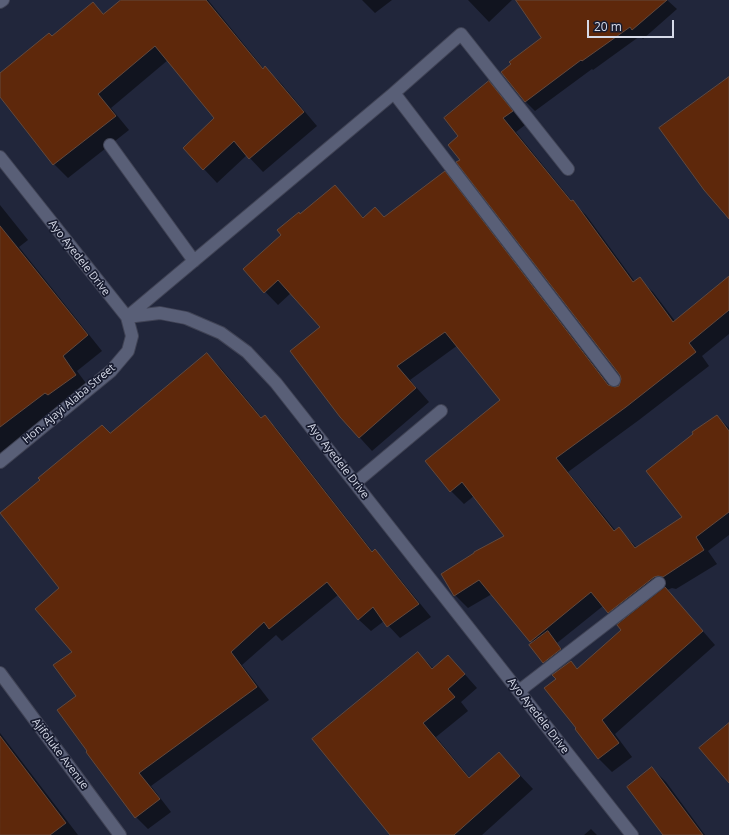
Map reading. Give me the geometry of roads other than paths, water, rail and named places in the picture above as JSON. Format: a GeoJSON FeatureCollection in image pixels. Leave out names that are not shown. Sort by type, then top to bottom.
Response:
{"type":"FeatureCollection","features":[{"type":"Feature","properties":{"kind":"street"},"geometry":{"type":"LineString","coordinates":[[127,317],[394,93],[461,34],[568,170]]}},
{"type":"Feature","properties":{"kind":"street"},"geometry":{"type":"LineString","coordinates":[[394,93],[614,380]]}},
{"type":"Feature","properties":{"kind":"street"},"geometry":{"type":"LineString","coordinates":[[110,145],[194,261]]}},
{"type":"Feature","properties":{"kind":"street","name":"Ayo Ayedele Drive"},"geometry":{"type":"LineString","coordinates":[[0,157],[127,317],[160,313],[186,318],[221,333],[247,352],[276,383],[632,835]]}},
{"type":"Feature","properties":{"kind":"street","name":"Hon. Ajayi Alaba Street"},"geometry":{"type":"LineString","coordinates":[[0,462],[111,371],[128,351],[132,336],[127,317]]}},
{"type":"Feature","properties":{"kind":"street"},"geometry":{"type":"LineString","coordinates":[[355,483],[441,411]]}},
{"type":"Feature","properties":{"kind":"street"},"geometry":{"type":"LineString","coordinates":[[519,691],[659,583]]}},
{"type":"Feature","properties":{"kind":"street","name":"Ajifoluke Avenue"},"geometry":{"type":"LineString","coordinates":[[0,673],[119,835]]}}]}
